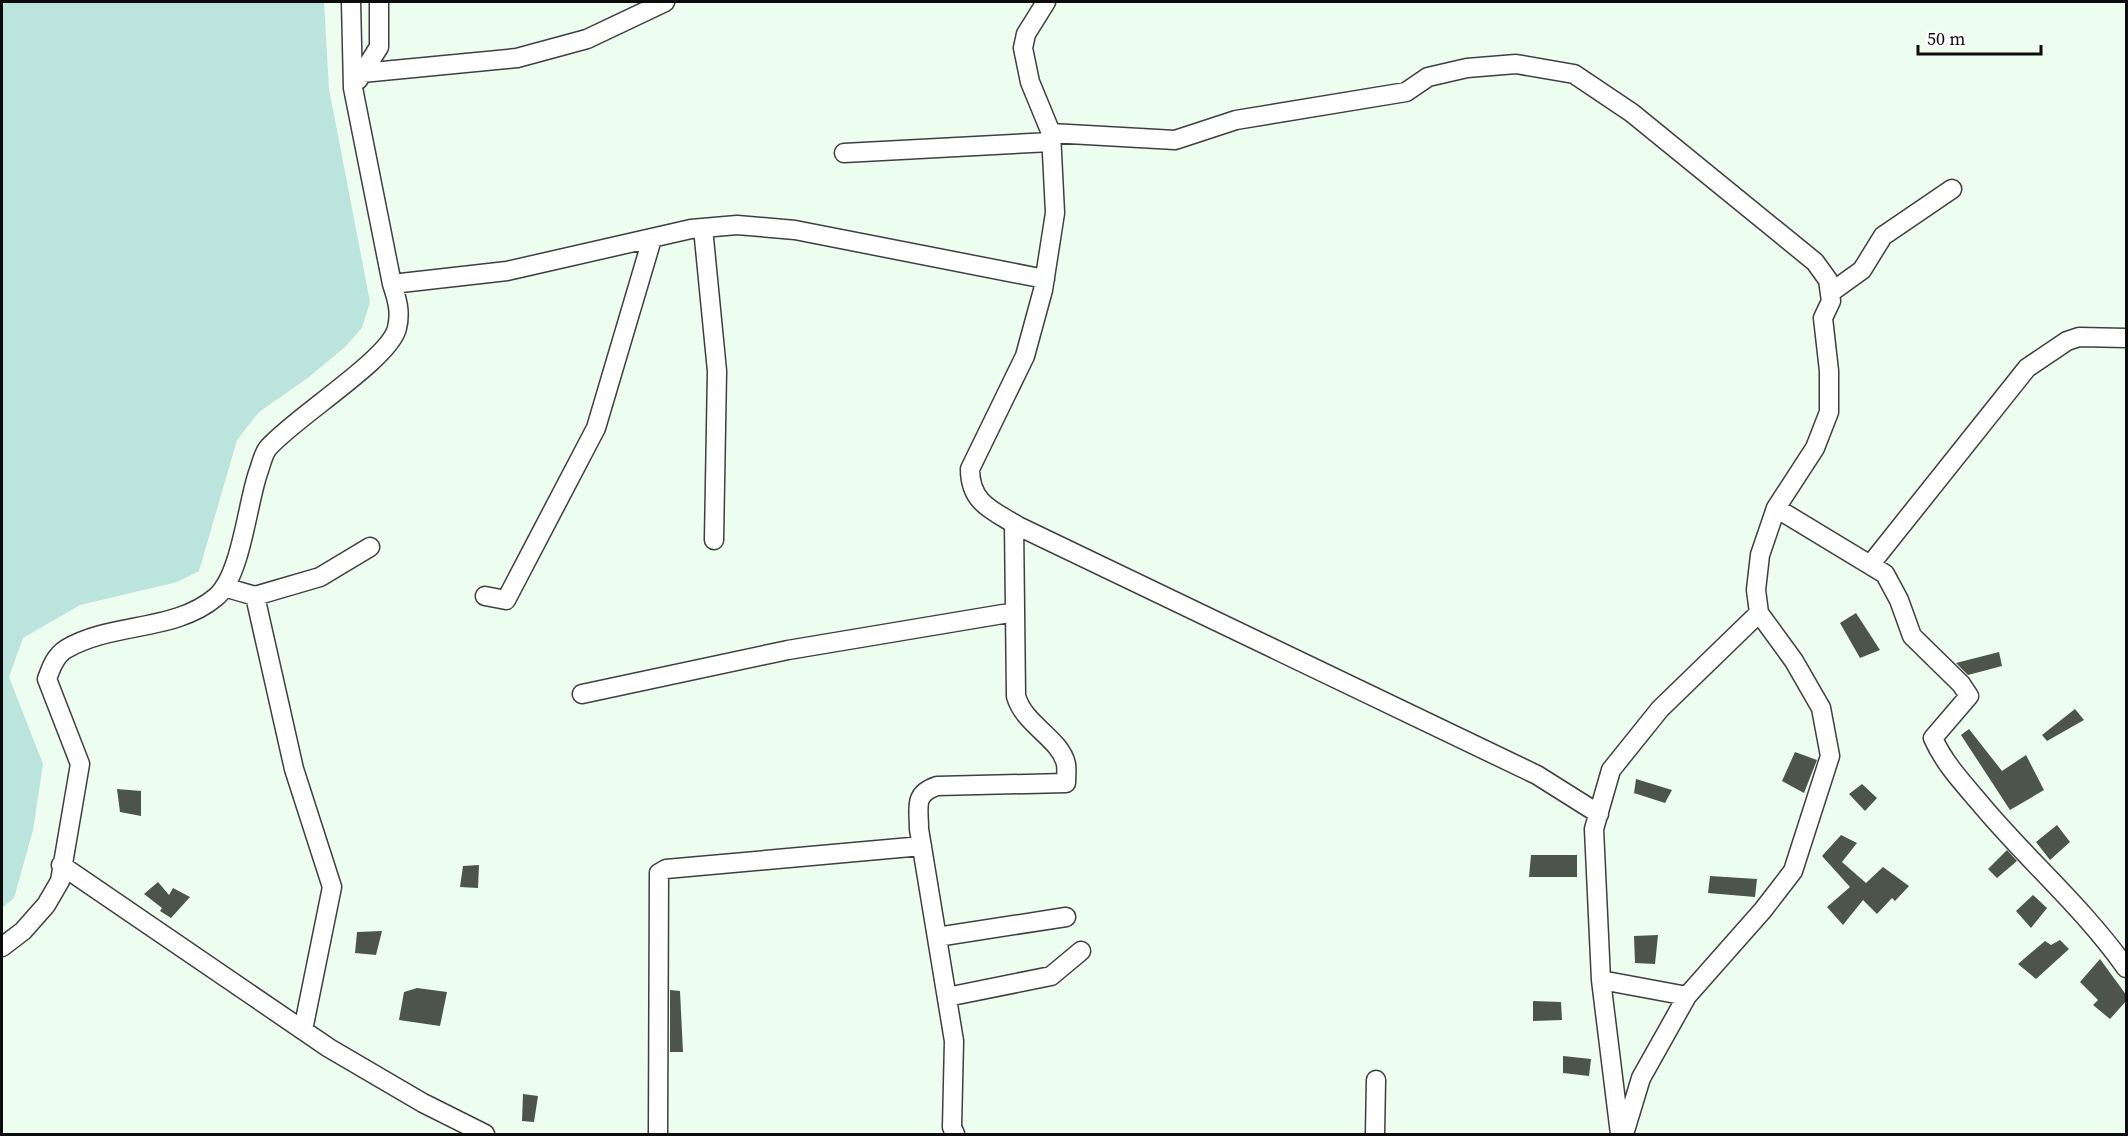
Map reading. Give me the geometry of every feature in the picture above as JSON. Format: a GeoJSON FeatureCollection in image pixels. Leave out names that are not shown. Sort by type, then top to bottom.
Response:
{"type":"FeatureCollection","features":[{"type":"Feature","properties":{"kind":"street"},"geometry":{"type":"LineString","coordinates":[[2,947],[23,931],[46,905],[60,881],[80,764],[47,679],[53,662],[66,649],[104,635],[185,614],[216,597],[231,578],[254,485],[266,451],[283,431],[386,350],[397,330],[400,307],[392,284],[358,80],[351,2]]}},
{"type":"Feature","properties":{"kind":"street"},"geometry":{"type":"LineString","coordinates":[[358,80],[379,47],[379,2]]}},
{"type":"Feature","properties":{"kind":"street"},"geometry":{"type":"LineString","coordinates":[[358,80],[517,58],[587,39],[665,2]]}},
{"type":"Feature","properties":{"kind":"street"},"geometry":{"type":"LineString","coordinates":[[1046,2],[1026,34],[1023,48],[1030,82],[1051,137],[1055,213],[1045,279],[1025,356],[970,469],[970,487],[980,502],[1014,524],[1538,775],[1599,814]]}},
{"type":"Feature","properties":{"kind":"street"},"geometry":{"type":"LineString","coordinates":[[844,153],[1051,137],[1175,140],[1236,120],[1406,92],[1428,77],[1467,68],[1516,64],[1574,74],[1632,113],[1815,262],[1827,280],[1831,302],[1823,318],[1829,371],[1829,412],[1815,448],[1776,508],[1760,555],[1756,590],[1760,613],[1794,661],[1821,708],[1830,756],[1793,871],[1763,910],[1687,996],[1641,1078],[1622,1134]]}},
{"type":"Feature","properties":{"kind":"street"},"geometry":{"type":"LineString","coordinates":[[1830,293],[1862,270],[1883,236],[1952,189]]}},
{"type":"Feature","properties":{"kind":"street"},"geometry":{"type":"LineString","coordinates":[[392,284],[507,271],[703,228],[737,225],[795,230],[1045,279]]}},
{"type":"Feature","properties":{"kind":"street"},"geometry":{"type":"LineString","coordinates":[[703,228],[717,371],[714,540]]}},
{"type":"Feature","properties":{"kind":"street"},"geometry":{"type":"LineString","coordinates":[[485,596],[506,600],[596,428],[652,239]]}},
{"type":"Feature","properties":{"kind":"street"},"geometry":{"type":"LineString","coordinates":[[1870,565],[2027,368],[2067,341],[2079,337],[2127,338]]}},
{"type":"Feature","properties":{"kind":"street"},"geometry":{"type":"LineString","coordinates":[[1776,508],[1885,574],[1899,600],[1912,636],[1961,684],[1969,696],[1934,738],[1941,756],[2014,844],[2099,929],[2127,968]]}},
{"type":"Feature","properties":{"kind":"street"},"geometry":{"type":"LineString","coordinates":[[955,1134],[951,1127],[954,1041],[922,846],[919,799],[925,790],[937,786],[1066,783],[1066,764],[1061,753],[1019,708],[1016,696],[1014,524]]}},
{"type":"Feature","properties":{"kind":"street"},"geometry":{"type":"LineString","coordinates":[[224,587],[255,596],[320,577],[370,547]]}},
{"type":"Feature","properties":{"kind":"street"},"geometry":{"type":"LineString","coordinates":[[255,596],[294,769],[332,887],[303,1030]]}},
{"type":"Feature","properties":{"kind":"street"},"geometry":{"type":"LineString","coordinates":[[582,694],[788,650],[1015,612]]}},
{"type":"Feature","properties":{"kind":"street"},"geometry":{"type":"LineString","coordinates":[[1622,1134],[1601,980],[1594,829],[1611,770],[1660,709],[1760,613]]}},
{"type":"Feature","properties":{"kind":"street"},"geometry":{"type":"LineString","coordinates":[[658,1134],[659,873],[666,869],[922,846]]}},
{"type":"Feature","properties":{"kind":"street"},"geometry":{"type":"LineString","coordinates":[[61,865],[303,1030],[423,1103],[485,1134]]}},
{"type":"Feature","properties":{"kind":"street"},"geometry":{"type":"LineString","coordinates":[[937,937],[1066,917]]}},
{"type":"Feature","properties":{"kind":"street"},"geometry":{"type":"LineString","coordinates":[[947,997],[1051,976],[1081,951]]}},
{"type":"Feature","properties":{"kind":"street"},"geometry":{"type":"LineString","coordinates":[[1601,980],[1687,996]]}},
{"type":"Feature","properties":{"kind":"street"},"geometry":{"type":"LineString","coordinates":[[1375,1134],[1376,1080]]}},
{"type":"Feature","properties":{"kind":"shaded area"},"geometry":{"type":"Polygon","coordinates":[[[2,2],[324,2],[329,89],[370,302],[362,328],[345,347],[309,377],[259,412],[237,440],[199,571],[177,582],[80,605],[23,638],[9,677],[43,764],[33,830],[14,898],[2,908],[2,2]]]}},
{"type":"Feature","properties":{"kind":"building"},"geometry":{"type":"Polygon","coordinates":[[[1856,613],[1880,650],[1860,658],[1840,623],[1856,613]]]}},
{"type":"Feature","properties":{"kind":"building"},"geometry":{"type":"Polygon","coordinates":[[[1999,652],[2002,666],[1968,675],[1956,663],[1999,652]]]}},
{"type":"Feature","properties":{"kind":"building"},"geometry":{"type":"Polygon","coordinates":[[[2075,709],[2084,720],[2047,741],[2042,735],[2075,709]]]}},
{"type":"Feature","properties":{"kind":"building"},"geometry":{"type":"Polygon","coordinates":[[[1969,729],[2002,771],[2026,755],[2044,790],[2010,810],[1961,735],[1969,729]]]}},
{"type":"Feature","properties":{"kind":"building"},"geometry":{"type":"Polygon","coordinates":[[[1795,752],[1817,760],[1804,793],[1782,781],[1795,752]]]}},
{"type":"Feature","properties":{"kind":"building"},"geometry":{"type":"Polygon","coordinates":[[[1636,779],[1672,790],[1665,803],[1634,793],[1636,779]]]}},
{"type":"Feature","properties":{"kind":"building"},"geometry":{"type":"Polygon","coordinates":[[[1862,784],[1877,798],[1865,811],[1849,794],[1862,784]]]}},
{"type":"Feature","properties":{"kind":"building"},"geometry":{"type":"Polygon","coordinates":[[[117,789],[141,791],[141,816],[120,812],[117,789]]]}},
{"type":"Feature","properties":{"kind":"building"},"geometry":{"type":"Polygon","coordinates":[[[2057,825],[2070,842],[2050,860],[2036,842],[2057,825]]]}},
{"type":"Feature","properties":{"kind":"building"},"geometry":{"type":"Polygon","coordinates":[[[1841,835],[1857,843],[1842,862],[1866,883],[1883,867],[1909,886],[1895,901],[1892,898],[1877,914],[1863,900],[1843,925],[1827,907],[1850,887],[1822,856],[1841,835]]]}},
{"type":"Feature","properties":{"kind":"building"},"geometry":{"type":"Polygon","coordinates":[[[2007,850],[2017,861],[1997,878],[1988,869],[2007,850]]]}},
{"type":"Feature","properties":{"kind":"building"},"geometry":{"type":"Polygon","coordinates":[[[1531,855],[1577,855],[1577,877],[1529,877],[1531,855]]]}},
{"type":"Feature","properties":{"kind":"building"},"geometry":{"type":"Polygon","coordinates":[[[479,865],[478,888],[460,887],[463,866],[479,865]]]}},
{"type":"Feature","properties":{"kind":"building"},"geometry":{"type":"Polygon","coordinates":[[[1710,876],[1757,879],[1755,897],[1708,893],[1710,876]]]}},
{"type":"Feature","properties":{"kind":"building"},"geometry":{"type":"Polygon","coordinates":[[[158,882],[169,895],[173,888],[190,897],[171,918],[160,911],[162,908],[144,894],[158,882]]]}},
{"type":"Feature","properties":{"kind":"building"},"geometry":{"type":"Polygon","coordinates":[[[2033,895],[2047,908],[2031,928],[2016,911],[2033,895]]]}},
{"type":"Feature","properties":{"kind":"building"},"geometry":{"type":"Polygon","coordinates":[[[382,931],[376,955],[355,953],[357,932],[382,931]]]}},
{"type":"Feature","properties":{"kind":"building"},"geometry":{"type":"Polygon","coordinates":[[[1658,935],[1655,964],[1635,963],[1634,936],[1658,935]]]}},
{"type":"Feature","properties":{"kind":"building"},"geometry":{"type":"Polygon","coordinates":[[[2060,940],[2069,949],[2036,979],[2018,964],[2045,941],[2051,945],[2060,940]]]}},
{"type":"Feature","properties":{"kind":"building"},"geometry":{"type":"Polygon","coordinates":[[[2100,959],[2127,996],[2127,1000],[2110,1019],[2093,1005],[2098,1000],[2080,982],[2100,959]]]}},
{"type":"Feature","properties":{"kind":"building"},"geometry":{"type":"Polygon","coordinates":[[[417,988],[447,992],[440,1026],[399,1020],[404,992],[417,988]]]}},
{"type":"Feature","properties":{"kind":"building"},"geometry":{"type":"Polygon","coordinates":[[[670,990],[680,991],[683,1052],[670,1052],[670,990]]]}},
{"type":"Feature","properties":{"kind":"building"},"geometry":{"type":"Polygon","coordinates":[[[1533,1001],[1561,1002],[1562,1020],[1533,1021],[1533,1001]]]}},
{"type":"Feature","properties":{"kind":"building"},"geometry":{"type":"Polygon","coordinates":[[[1563,1056],[1591,1059],[1589,1076],[1563,1073],[1563,1056]]]}},
{"type":"Feature","properties":{"kind":"building"},"geometry":{"type":"Polygon","coordinates":[[[523,1094],[538,1096],[534,1122],[522,1121],[523,1094]]]}}]}
